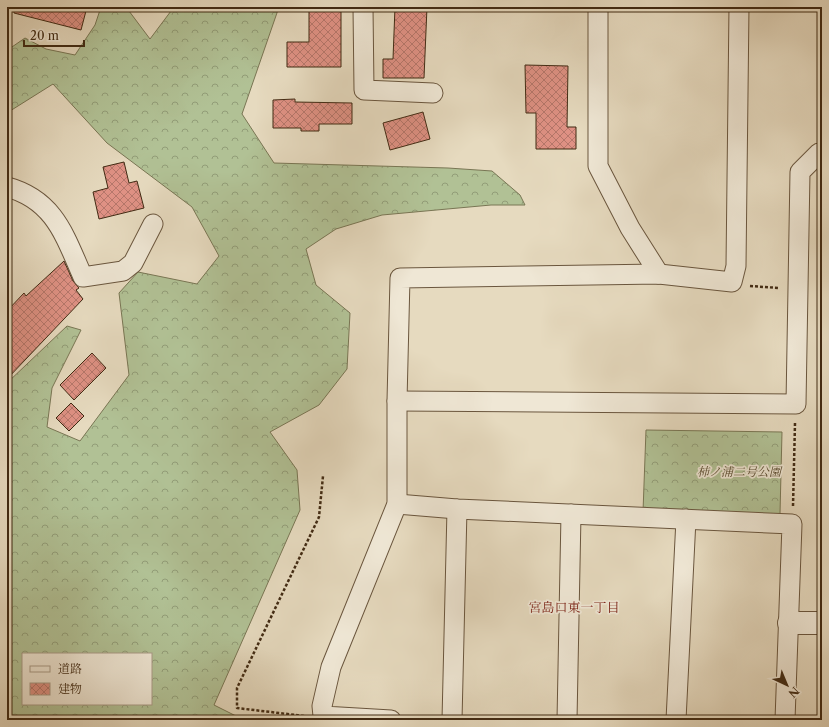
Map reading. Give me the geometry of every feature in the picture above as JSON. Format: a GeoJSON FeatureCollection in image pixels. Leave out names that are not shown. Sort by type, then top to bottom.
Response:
{"type":"FeatureCollection","features":[{"type":"Feature","properties":{"kind":"street"},"geometry":{"type":"LineString","coordinates":[[363,7],[364,90],[433,93]]}},
{"type":"Feature","properties":{"kind":"street"},"geometry":{"type":"LineString","coordinates":[[598,7],[598,166],[630,228],[659,274]]}},
{"type":"Feature","properties":{"kind":"street"},"geometry":{"type":"LineString","coordinates":[[391,720],[323,716],[322,706],[331,668],[397,504],[397,401],[400,278],[659,274],[732,282],[736,266],[739,7]]}},
{"type":"Feature","properties":{"kind":"street"},"geometry":{"type":"LineString","coordinates":[[397,401],[796,404],[800,172],[819,153],[822,153]]}},
{"type":"Feature","properties":{"kind":"street"},"geometry":{"type":"LineString","coordinates":[[7,187],[36,199],[49,210],[59,225],[83,277],[123,271],[133,263],[153,224]]}},
{"type":"Feature","properties":{"kind":"street"},"geometry":{"type":"LineString","coordinates":[[397,504],[457,509],[792,524],[786,720]]}},
{"type":"Feature","properties":{"kind":"street"},"geometry":{"type":"LineString","coordinates":[[452,720],[457,509]]}},
{"type":"Feature","properties":{"kind":"street"},"geometry":{"type":"LineString","coordinates":[[567,720],[571,514]]}},
{"type":"Feature","properties":{"kind":"street"},"geometry":{"type":"LineString","coordinates":[[676,720],[686,519]]}},
{"type":"Feature","properties":{"kind":"street"},"geometry":{"type":"LineString","coordinates":[[789,622],[822,623]]}},
{"type":"Feature","properties":{"kind":"path"},"geometry":{"type":"LineString","coordinates":[[749,286],[798,289]]}},
{"type":"Feature","properties":{"kind":"path"},"geometry":{"type":"LineString","coordinates":[[792,524],[796,404]]}},
{"type":"Feature","properties":{"kind":"path"},"geometry":{"type":"LineString","coordinates":[[323,716],[237,708],[238,688],[319,517],[324,476]]}},
{"type":"Feature","properties":{"kind":"green space"},"geometry":{"type":"Polygon","coordinates":[[[101,7],[126,7],[150,39],[174,7],[279,7],[242,114],[274,163],[448,168],[492,171],[520,195],[525,205],[491,205],[382,215],[336,229],[306,249],[316,285],[350,313],[347,369],[319,405],[270,432],[297,470],[300,510],[214,705],[244,720],[7,720],[7,383],[67,326],[81,330],[52,388],[47,427],[80,441],[129,375],[119,293],[138,272],[197,284],[219,256],[192,207],[107,143],[53,84],[10,111],[7,107],[7,59],[9,49],[25,38],[46,49],[75,55],[95,25],[101,7]]]}},
{"type":"Feature","properties":{"kind":"green space","name":"柿ノ浦二号公園"},"geometry":{"type":"Polygon","coordinates":[[[646,430],[782,432],[780,514],[643,512],[646,430]]]}},
{"type":"Feature","properties":{"kind":"building"},"geometry":{"type":"Polygon","coordinates":[[[14,7],[87,7],[81,30],[14,13],[14,7]]]}},
{"type":"Feature","properties":{"kind":"building"},"geometry":{"type":"Polygon","coordinates":[[[309,7],[341,7],[341,67],[287,67],[287,42],[309,42],[309,7]]]}},
{"type":"Feature","properties":{"kind":"building"},"geometry":{"type":"Polygon","coordinates":[[[395,7],[427,7],[424,78],[383,78],[383,59],[393,59],[395,7]]]}},
{"type":"Feature","properties":{"kind":"building"},"geometry":{"type":"Polygon","coordinates":[[[525,65],[568,66],[567,127],[576,127],[576,149],[536,149],[536,113],[526,113],[525,65]]]}},
{"type":"Feature","properties":{"kind":"building"},"geometry":{"type":"Polygon","coordinates":[[[295,99],[295,102],[352,103],[352,124],[319,124],[319,131],[301,131],[301,128],[273,128],[273,100],[295,99]]]}},
{"type":"Feature","properties":{"kind":"building"},"geometry":{"type":"Polygon","coordinates":[[[423,112],[430,139],[390,150],[383,123],[423,112]]]}},
{"type":"Feature","properties":{"kind":"building"},"geometry":{"type":"Polygon","coordinates":[[[124,162],[129,183],[137,181],[144,208],[99,219],[93,192],[108,188],[103,167],[124,162]]]}},
{"type":"Feature","properties":{"kind":"building"},"geometry":{"type":"Polygon","coordinates":[[[64,261],[73,281],[79,288],[76,290],[83,299],[7,379],[7,311],[24,293],[26,296],[64,261]]]}},
{"type":"Feature","properties":{"kind":"building"},"geometry":{"type":"Polygon","coordinates":[[[92,353],[106,368],[74,400],[60,385],[92,353]]]}},
{"type":"Feature","properties":{"kind":"building"},"geometry":{"type":"Polygon","coordinates":[[[71,403],[84,416],[69,431],[56,418],[71,403]]]}},
{"type":"Feature","properties":{"kind":"district","name":"宮島口東一丁目"},"geometry":{"type":"Point","coordinates":[574,607]}}]}
